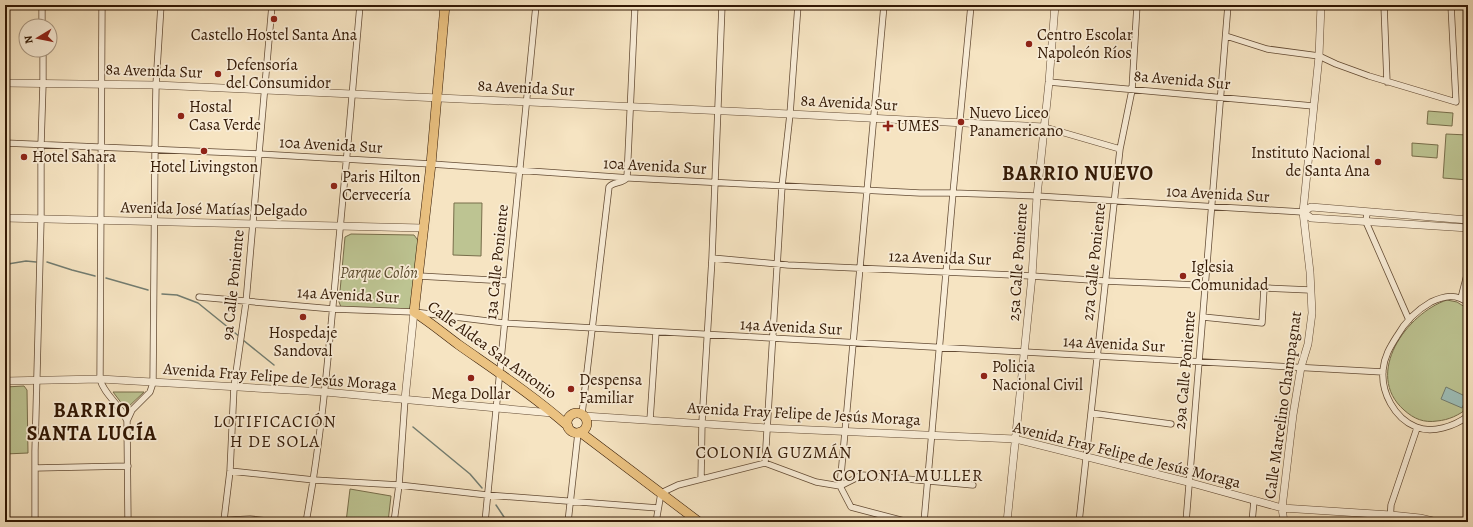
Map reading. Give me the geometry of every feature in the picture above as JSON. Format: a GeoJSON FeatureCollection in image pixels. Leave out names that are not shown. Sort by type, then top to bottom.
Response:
{"type":"FeatureCollection","features":[{"type":"Feature","properties":{"kind":"main road"},"geometry":{"type":"LineString","coordinates":[[414,312],[431,164],[445,5]]}},
{"type":"Feature","properties":{"kind":"main road","name":"Calle Aldea San Antonio"},"geometry":{"type":"LineString","coordinates":[[414,312],[499,372],[553,413],[572,431],[583,422]]}},
{"type":"Feature","properties":{"kind":"main road","name":"Calle Aldea San Antonio"},"geometry":{"type":"LineString","coordinates":[[553,413],[583,422]]}},
{"type":"Feature","properties":{"kind":"main road"},"geometry":{"type":"LineString","coordinates":[[568,426],[567,420],[583,422],[591,441],[699,522]]}},
{"type":"Feature","properties":{"kind":"street"},"geometry":{"type":"LineString","coordinates":[[42,5],[42,18]]}},
{"type":"Feature","properties":{"kind":"street"},"geometry":{"type":"LineString","coordinates":[[102,5],[100,379],[101,385],[121,410],[127,421]]}},
{"type":"Feature","properties":{"kind":"street"},"geometry":{"type":"LineString","coordinates":[[128,522],[127,421],[132,410],[150,392],[153,383],[156,84],[161,5]]}},
{"type":"Feature","properties":{"kind":"street","name":"9a Calle Poniente"},"geometry":{"type":"LineString","coordinates":[[228,520],[234,387],[246,302],[272,5]]}},
{"type":"Feature","properties":{"kind":"street"},"geometry":{"type":"LineString","coordinates":[[306,522],[314,480],[325,392],[360,5]]}},
{"type":"Feature","properties":{"kind":"street","name":"13a Calle Poniente"},"geometry":{"type":"LineString","coordinates":[[485,522],[536,5]]}},
{"type":"Feature","properties":{"kind":"street"},"geometry":{"type":"LineString","coordinates":[[568,522],[570,500],[583,422],[592,328],[609,187],[612,184],[624,181],[627,178],[635,5]]}},
{"type":"Feature","properties":{"kind":"street"},"geometry":{"type":"LineString","coordinates":[[701,479],[702,422],[708,335],[719,110],[722,5]]}},
{"type":"Feature","properties":{"kind":"street"},"geometry":{"type":"LineString","coordinates":[[765,463],[782,186],[790,114],[798,5]]}},
{"type":"Feature","properties":{"kind":"street"},"geometry":{"type":"LineString","coordinates":[[884,5],[840,486],[851,507],[908,522]]}},
{"type":"Feature","properties":{"kind":"street"},"geometry":{"type":"LineString","coordinates":[[924,522],[971,5]]}},
{"type":"Feature","properties":{"kind":"street","name":"25a Calle Poniente"},"geometry":{"type":"LineString","coordinates":[[1007,522],[1032,276],[1037,196],[1049,82],[1055,5]]}},
{"type":"Feature","properties":{"kind":"street","name":"27a Calle Poniente"},"geometry":{"type":"LineString","coordinates":[[1079,522],[1120,149],[1132,90],[1137,5]]}},
{"type":"Feature","properties":{"kind":"street","name":"29a Calle Poniente"},"geometry":{"type":"LineString","coordinates":[[1186,522],[1188,482],[1228,5]]}},
{"type":"Feature","properties":{"kind":"street","name":"Calle Marcelino Champagnat"},"geometry":{"type":"LineString","coordinates":[[1284,522],[1282,508],[1293,415],[1301,368],[1308,344],[1312,321],[1309,265],[1303,212],[1319,56],[1321,5]]}},
{"type":"Feature","properties":{"kind":"street"},"geometry":{"type":"LineString","coordinates":[[1384,5],[1387,82]]}},
{"type":"Feature","properties":{"kind":"street"},"geometry":{"type":"LineString","coordinates":[[1226,36],[1260,48],[1319,56],[1336,64],[1387,82],[1456,102],[1451,5]]}},
{"type":"Feature","properties":{"kind":"street"},"geometry":{"type":"LineString","coordinates":[[35,522],[36,380],[41,219],[43,58]]}},
{"type":"Feature","properties":{"kind":"street","name":"8a Avenida Sur"},"geometry":{"type":"LineString","coordinates":[[1049,82],[1313,106]]}},
{"type":"Feature","properties":{"kind":"street","name":"8a Avenida Sur"},"geometry":{"type":"LineString","coordinates":[[5,83],[156,84],[719,110],[1044,127]]}},
{"type":"Feature","properties":{"kind":"street"},"geometry":{"type":"LineString","coordinates":[[1044,127],[1120,149]]}},
{"type":"Feature","properties":{"kind":"street","name":"10a Avenida Sur"},"geometry":{"type":"LineString","coordinates":[[5,143],[259,154],[431,164],[627,178],[920,194],[953,193],[1037,196],[1114,202],[1303,212]]}},
{"type":"Feature","properties":{"kind":"street"},"geometry":{"type":"LineString","coordinates":[[1468,220],[1311,207],[1303,212],[1311,218],[1468,228]]}},
{"type":"Feature","properties":{"kind":"street"},"geometry":{"type":"LineString","coordinates":[[1366,212],[1366,222],[1409,320]]}},
{"type":"Feature","properties":{"kind":"street"},"geometry":{"type":"LineString","coordinates":[[1406,215],[1406,225]]}},
{"type":"Feature","properties":{"kind":"street","name":"Avenida José Matías Delgado"},"geometry":{"type":"LineString","coordinates":[[5,218],[423,228]]}},
{"type":"Feature","properties":{"kind":"street","name":"12a Avenida Sur"},"geometry":{"type":"LineString","coordinates":[[712,258],[777,264],[946,271],[1105,281],[1310,290]]}},
{"type":"Feature","properties":{"kind":"street"},"geometry":{"type":"LineString","coordinates":[[1468,271],[1465,300],[1449,296],[1440,298],[1424,307],[1409,320],[1398,334],[1388,352],[1384,363],[1383,372],[1384,388],[1392,406],[1405,420],[1417,428],[1442,428],[1454,424],[1468,416]]}},
{"type":"Feature","properties":{"kind":"street"},"geometry":{"type":"LineString","coordinates":[[419,276],[508,281]]}},
{"type":"Feature","properties":{"kind":"street"},"geometry":{"type":"LineString","coordinates":[[1203,317],[1262,323],[1264,288]]}},
{"type":"Feature","properties":{"kind":"street","name":"14a Avenida Sur"},"geometry":{"type":"LineString","coordinates":[[199,297],[333,309],[414,312],[504,323],[1383,372]]}},
{"type":"Feature","properties":{"kind":"street"},"geometry":{"type":"LineString","coordinates":[[394,522],[399,485],[405,399],[414,312]]}},
{"type":"Feature","properties":{"kind":"street"},"geometry":{"type":"LineString","coordinates":[[650,420],[656,332]]}},
{"type":"Feature","properties":{"kind":"street","name":"Avenida Fray Felipe de Jesús Moraga"},"geometry":{"type":"LineString","coordinates":[[5,381],[100,379],[325,392],[459,403],[553,413]]}},
{"type":"Feature","properties":{"kind":"street"},"geometry":{"type":"LineString","coordinates":[[1091,412],[1171,424]]}},
{"type":"Feature","properties":{"kind":"street","name":"Avenida Fray Felipe de Jesús Moraga"},"geometry":{"type":"LineString","coordinates":[[583,422],[650,420],[702,422],[767,428],[1015,439],[1188,482],[1282,508],[1391,518],[1420,518],[1437,522]]}},
{"type":"Feature","properties":{"kind":"street"},"geometry":{"type":"LineString","coordinates":[[1391,518],[1391,505],[1417,428]]}},
{"type":"Feature","properties":{"kind":"street"},"geometry":{"type":"LineString","coordinates":[[656,522],[661,493],[678,485],[765,463],[816,482],[840,486],[862,475],[973,485]]}},
{"type":"Feature","properties":{"kind":"street"},"geometry":{"type":"LineString","coordinates":[[35,468],[128,466]]}},
{"type":"Feature","properties":{"kind":"street"},"geometry":{"type":"LineString","coordinates":[[230,471],[314,480],[399,485],[487,495],[570,500],[658,508]]}},
{"type":"Feature","properties":{"kind":"street"},"geometry":{"type":"LineString","coordinates":[[1252,522],[1254,501]]}},
{"type":"Feature","properties":{"kind":"street"},"geometry":{"type":"LineString","coordinates":[[191,522],[228,520],[278,522]]}},
{"type":"Feature","properties":{"kind":"green space"},"geometry":{"type":"Polygon","coordinates":[[[1428,111],[1453,113],[1452,126],[1427,124],[1428,111]]]}},
{"type":"Feature","properties":{"kind":"green space"},"geometry":{"type":"Polygon","coordinates":[[[1446,134],[1468,135],[1468,180],[1443,178],[1446,134]]]}},
{"type":"Feature","properties":{"kind":"green space"},"geometry":{"type":"Polygon","coordinates":[[[1412,143],[1438,145],[1437,158],[1412,156],[1412,143]]]}},
{"type":"Feature","properties":{"kind":"green space"},"geometry":{"type":"Polygon","coordinates":[[[454,203],[482,203],[481,256],[453,255],[454,203]]]}},
{"type":"Feature","properties":{"kind":"green space","name":"Parque Colón"},"geometry":{"type":"Polygon","coordinates":[[[351,234],[414,235],[420,243],[413,309],[408,312],[341,307],[339,302],[345,237],[351,234]]]}},
{"type":"Feature","properties":{"kind":"green space"},"geometry":{"type":"Polygon","coordinates":[[[1447,300],[1457,302],[1468,309],[1468,408],[1446,420],[1423,421],[1415,418],[1404,410],[1392,395],[1388,379],[1389,363],[1395,346],[1405,331],[1432,307],[1447,300]]]}},
{"type":"Feature","properties":{"kind":"green space"},"geometry":{"type":"Polygon","coordinates":[[[24,386],[27,390],[28,453],[5,454],[5,387],[24,386]]]}},
{"type":"Feature","properties":{"kind":"green space"},"geometry":{"type":"Polygon","coordinates":[[[113,392],[144,392],[126,409],[113,392]]]}},
{"type":"Feature","properties":{"kind":"green space"},"geometry":{"type":"Polygon","coordinates":[[[350,489],[391,496],[388,522],[346,522],[350,489]]]}},
{"type":"Feature","properties":{"kind":"water"},"geometry":{"type":"Polygon","coordinates":[[[1446,387],[1467,397],[1462,408],[1441,399],[1446,387]]]}},
{"type":"Feature","properties":{"kind":"waterway"},"geometry":{"type":"LineString","coordinates":[[8,264],[26,261],[36,262]]}},
{"type":"Feature","properties":{"kind":"waterway"},"geometry":{"type":"LineString","coordinates":[[47,262],[95,276]]}},
{"type":"Feature","properties":{"kind":"waterway"},"geometry":{"type":"LineString","coordinates":[[106,278],[148,290]]}},
{"type":"Feature","properties":{"kind":"waterway"},"geometry":{"type":"LineString","coordinates":[[162,294],[177,295],[198,303],[240,337]]}},
{"type":"Feature","properties":{"kind":"waterway"},"geometry":{"type":"LineString","coordinates":[[243,340],[274,365]]}},
{"type":"Feature","properties":{"kind":"waterway"},"geometry":{"type":"LineString","coordinates":[[413,427],[470,474],[482,488]]}},
{"type":"Feature","properties":{"kind":"waterway"},"geometry":{"type":"LineString","coordinates":[[496,505],[504,517],[511,522]]}},
{"type":"Feature","properties":{"kind":"place","name":"Castello Hostel Santa Ana"},"geometry":{"type":"Point","coordinates":[274,19]}},
{"type":"Feature","properties":{"kind":"place","name":"Centro Escolar Napoleón Ríos"},"geometry":{"type":"Point","coordinates":[1029,44]}},
{"type":"Feature","properties":{"kind":"place","name":"Defensoría del Consumidor"},"geometry":{"type":"Point","coordinates":[218,74]}},
{"type":"Feature","properties":{"kind":"place","name":"Hostal Casa Verde"},"geometry":{"type":"Point","coordinates":[181,116]}},
{"type":"Feature","properties":{"kind":"place","name":"Nuevo Liceo Panamericano"},"geometry":{"type":"Point","coordinates":[961,122]}},
{"type":"Feature","properties":{"kind":"place","name":"UMES"},"geometry":{"type":"Point","coordinates":[888,126]}},
{"type":"Feature","properties":{"kind":"place","name":"Hotel Livingston"},"geometry":{"type":"Point","coordinates":[204,151]}},
{"type":"Feature","properties":{"kind":"place","name":"Hotel Sahara"},"geometry":{"type":"Point","coordinates":[24,157]}},
{"type":"Feature","properties":{"kind":"place","name":"Instituto Nacional de Santa Ana"},"geometry":{"type":"Point","coordinates":[1378,162]}},
{"type":"Feature","properties":{"kind":"place","name":"Paris Hilton Cervecería"},"geometry":{"type":"Point","coordinates":[334,186]}},
{"type":"Feature","properties":{"kind":"place","name":"Iglesia Comunidad"},"geometry":{"type":"Point","coordinates":[1183,276]}},
{"type":"Feature","properties":{"kind":"place","name":"Hospedaje Sandoval"},"geometry":{"type":"Point","coordinates":[303,317]}},
{"type":"Feature","properties":{"kind":"place","name":"Policia Nacional Civil"},"geometry":{"type":"Point","coordinates":[984,376]}},
{"type":"Feature","properties":{"kind":"place","name":"Mega Dollar"},"geometry":{"type":"Point","coordinates":[471,378]}},
{"type":"Feature","properties":{"kind":"place","name":"Despensa Familiar"},"geometry":{"type":"Point","coordinates":[571,389]}},
{"type":"Feature","properties":{"kind":"district","name":"BARRIO NUEVO"},"geometry":{"type":"Point","coordinates":[1078,173]}},
{"type":"Feature","properties":{"kind":"district","name":"BARRIO SANTA LUCÍA"},"geometry":{"type":"Point","coordinates":[92,422]}},
{"type":"Feature","properties":{"kind":"district","name":"LOTIFICACIÓN H DE SOLA"},"geometry":{"type":"Point","coordinates":[275,431]}},
{"type":"Feature","properties":{"kind":"district","name":"COLONIA GUZMÁN"},"geometry":{"type":"Point","coordinates":[774,452]}},
{"type":"Feature","properties":{"kind":"district","name":"COLONIA MULLER"},"geometry":{"type":"Point","coordinates":[908,475]}}]}
